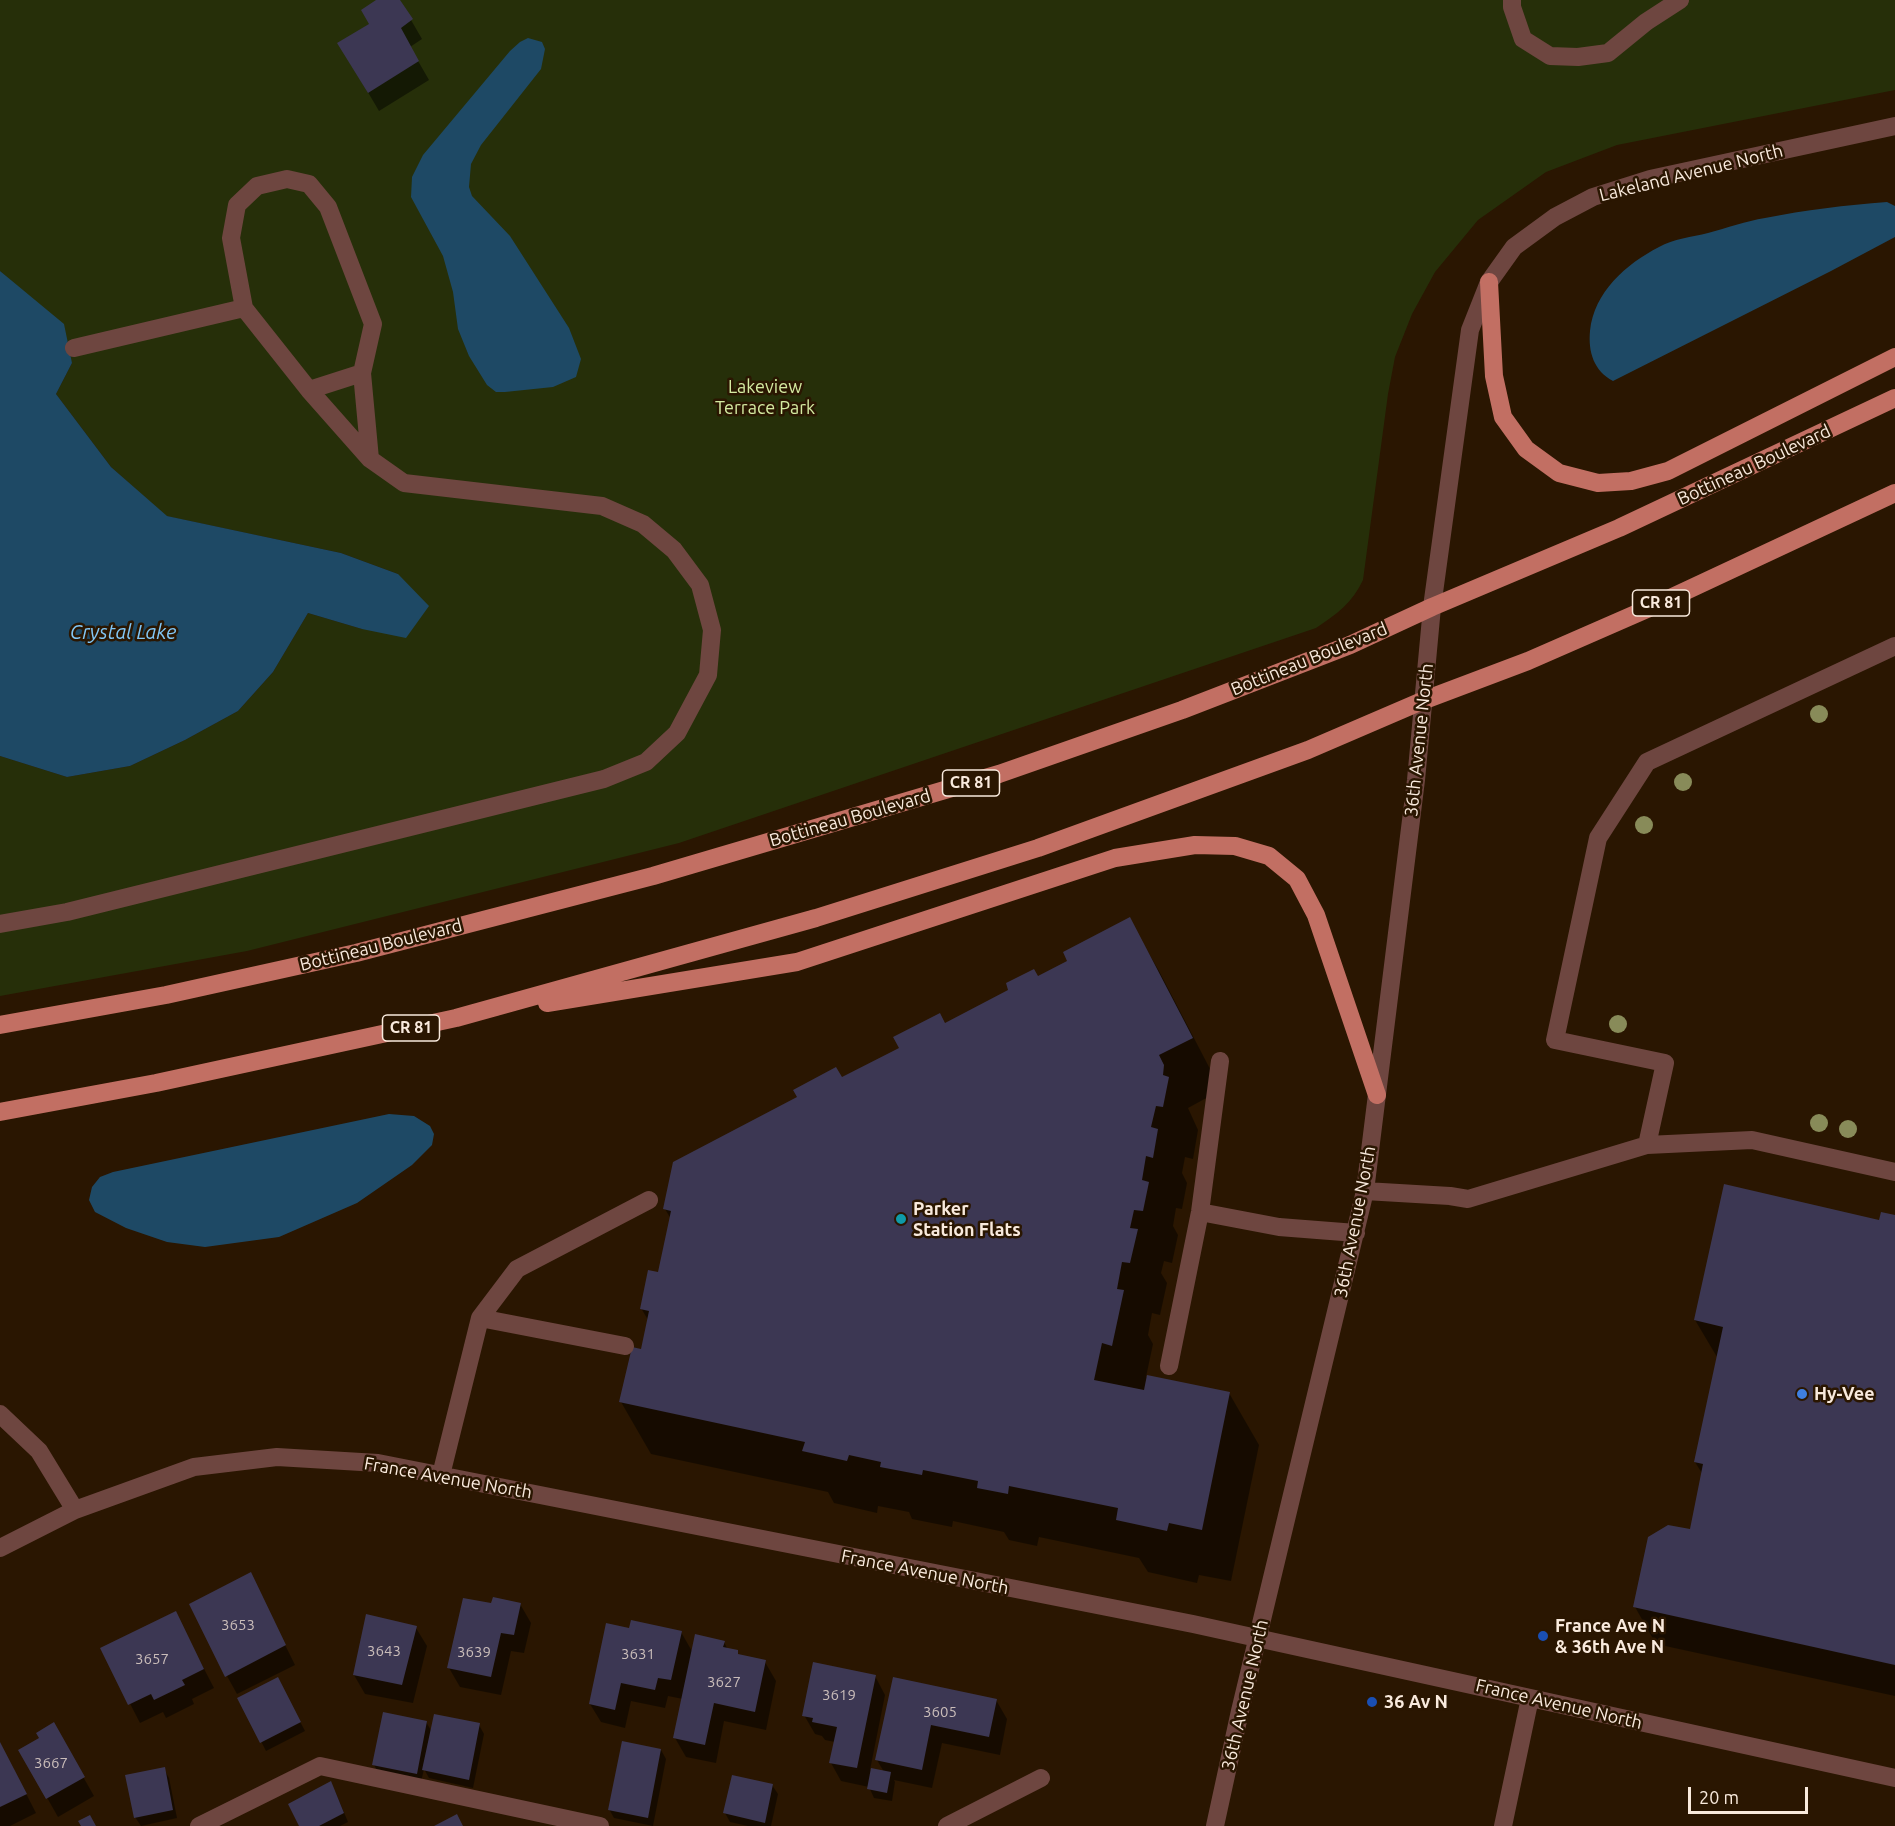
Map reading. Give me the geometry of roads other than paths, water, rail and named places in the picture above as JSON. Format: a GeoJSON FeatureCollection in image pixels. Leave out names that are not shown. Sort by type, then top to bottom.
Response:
{"type":"FeatureCollection","features":[{"type":"Feature","properties":{"kind":"main road"},"geometry":{"type":"LineString","coordinates":[[1490,282],[1494,376],[1503,417],[1526,449],[1551,467],[1560,473],[1598,483],[1631,481],[1668,471],[1895,357]]}},
{"type":"Feature","properties":{"kind":"main road","name":"Bottineau Boulevard"},"geometry":{"type":"LineString","coordinates":[[0,1025],[166,995],[356,953],[708,860],[1021,766],[1182,710],[1350,645],[1432,607],[1619,528],[1895,399]]}},
{"type":"Feature","properties":{"kind":"main road","name":"CR 81"},"geometry":{"type":"LineString","coordinates":[[0,1112],[156,1083],[456,1018],[816,918],[1038,848],[1308,750],[1422,701],[1528,661],[1647,609],[1895,493]]}},
{"type":"Feature","properties":{"kind":"main road"},"geometry":{"type":"LineString","coordinates":[[456,1018],[797,962],[1115,858],[1195,845],[1234,846],[1269,856],[1297,879],[1316,915],[1377,1095]]}},
{"type":"Feature","properties":{"kind":"street"},"geometry":{"type":"LineString","coordinates":[[1512,0],[1512,7],[1523,39],[1550,56],[1578,57],[1608,53],[1646,22],[1680,0]]}},
{"type":"Feature","properties":{"kind":"street","name":"Lakeland Avenue North"},"geometry":{"type":"LineString","coordinates":[[1432,607],[1470,330],[1490,282],[1514,248],[1555,217],[1593,196],[1650,179],[1895,126]]}},
{"type":"Feature","properties":{"kind":"street"},"geometry":{"type":"LineString","coordinates":[[0,924],[79,909],[604,779],[646,762],[677,733],[708,675],[712,630],[700,585],[674,550],[643,524],[602,506],[404,483],[370,459],[309,390],[244,308],[231,238],[237,205],[257,186],[287,179],[309,184],[328,207],[373,324],[362,373],[370,459]]}},
{"type":"Feature","properties":{"kind":"street"},"geometry":{"type":"LineString","coordinates":[[74,348],[244,308]]}},
{"type":"Feature","properties":{"kind":"street"},"geometry":{"type":"LineString","coordinates":[[309,390],[362,373]]}},
{"type":"Feature","properties":{"kind":"street","name":"36th Avenue North"},"geometry":{"type":"LineString","coordinates":[[1215,1826],[1365,1191],[1416,780],[1432,607]]}},
{"type":"Feature","properties":{"kind":"street"},"geometry":{"type":"LineString","coordinates":[[1647,1145],[1665,1063],[1555,1040],[1598,838],[1647,762],[1895,646]]}},
{"type":"Feature","properties":{"kind":"street"},"geometry":{"type":"LineString","coordinates":[[1169,1366],[1200,1212],[1220,1061]]}},
{"type":"Feature","properties":{"kind":"street"},"geometry":{"type":"LineString","coordinates":[[1365,1191],[1468,1199],[1647,1145],[1752,1140],[1895,1172]]}},
{"type":"Feature","properties":{"kind":"street"},"geometry":{"type":"LineString","coordinates":[[441,1475],[480,1318],[517,1269],[649,1200]]}},
{"type":"Feature","properties":{"kind":"street"},"geometry":{"type":"LineString","coordinates":[[1200,1212],[1279,1227],[1356,1233]]}},
{"type":"Feature","properties":{"kind":"street"},"geometry":{"type":"LineString","coordinates":[[480,1318],[625,1346]]}},
{"type":"Feature","properties":{"kind":"street"},"geometry":{"type":"LineString","coordinates":[[0,1414],[39,1451],[75,1510]]}},
{"type":"Feature","properties":{"kind":"street","name":"France Avenue North"},"geometry":{"type":"LineString","coordinates":[[0,1548],[75,1510],[194,1467],[278,1457],[378,1463],[1193,1624],[1895,1778]]}},
{"type":"Feature","properties":{"kind":"street"},"geometry":{"type":"LineString","coordinates":[[1503,1826],[1530,1698]]}},
{"type":"Feature","properties":{"kind":"street"},"geometry":{"type":"LineString","coordinates":[[199,1826],[320,1766],[600,1826]]}},
{"type":"Feature","properties":{"kind":"street"},"geometry":{"type":"LineString","coordinates":[[947,1826],[1041,1778]]}},
{"type":"Feature","properties":{"kind":"water"},"geometry":{"type":"Polygon","coordinates":[[[528,38],[542,42],[545,49],[541,69],[481,145],[471,164],[469,187],[472,196],[510,236],[569,328],[581,359],[576,377],[553,387],[496,392],[487,385],[469,356],[458,329],[453,292],[443,256],[411,197],[412,177],[423,155],[510,51],[528,38]]]}},
{"type":"Feature","properties":{"kind":"water"},"geometry":{"type":"Polygon","coordinates":[[[1887,202],[1895,206],[1895,237],[1613,381],[1606,377],[1597,366],[1591,353],[1590,331],[1598,304],[1605,292],[1624,271],[1659,247],[1683,238],[1758,219],[1826,208],[1887,202]]]}},
{"type":"Feature","properties":{"kind":"water","name":"Crystal Lake"},"geometry":{"type":"Polygon","coordinates":[[[0,271],[64,324],[72,363],[56,394],[111,467],[167,516],[341,553],[398,574],[429,606],[406,638],[362,629],[308,613],[273,672],[238,711],[130,766],[67,777],[0,756],[0,271]]]}},
{"type":"Feature","properties":{"kind":"water"},"geometry":{"type":"Polygon","coordinates":[[[389,1114],[414,1116],[430,1126],[434,1134],[432,1145],[412,1165],[357,1203],[279,1237],[205,1247],[167,1242],[126,1228],[95,1212],[89,1200],[92,1187],[100,1177],[113,1172],[389,1114]]]}},
{"type":"Feature","properties":{"kind":"place","name":"Parker Station Flats"},"geometry":{"type":"Point","coordinates":[901,1219]}},
{"type":"Feature","properties":{"kind":"place","name":"Hy-Vee"},"geometry":{"type":"Point","coordinates":[1802,1394]}},
{"type":"Feature","properties":{"kind":"place","name":"France Ave N & 36th Ave N"},"geometry":{"type":"Point","coordinates":[1543,1636]}},
{"type":"Feature","properties":{"kind":"place","name":"36 Av N"},"geometry":{"type":"Point","coordinates":[1372,1702]}},
{"type":"Feature","properties":{"kind":"park label","name":"Lakeview Terrace Park"},"geometry":{"type":"Point","coordinates":[765,397]}}]}
